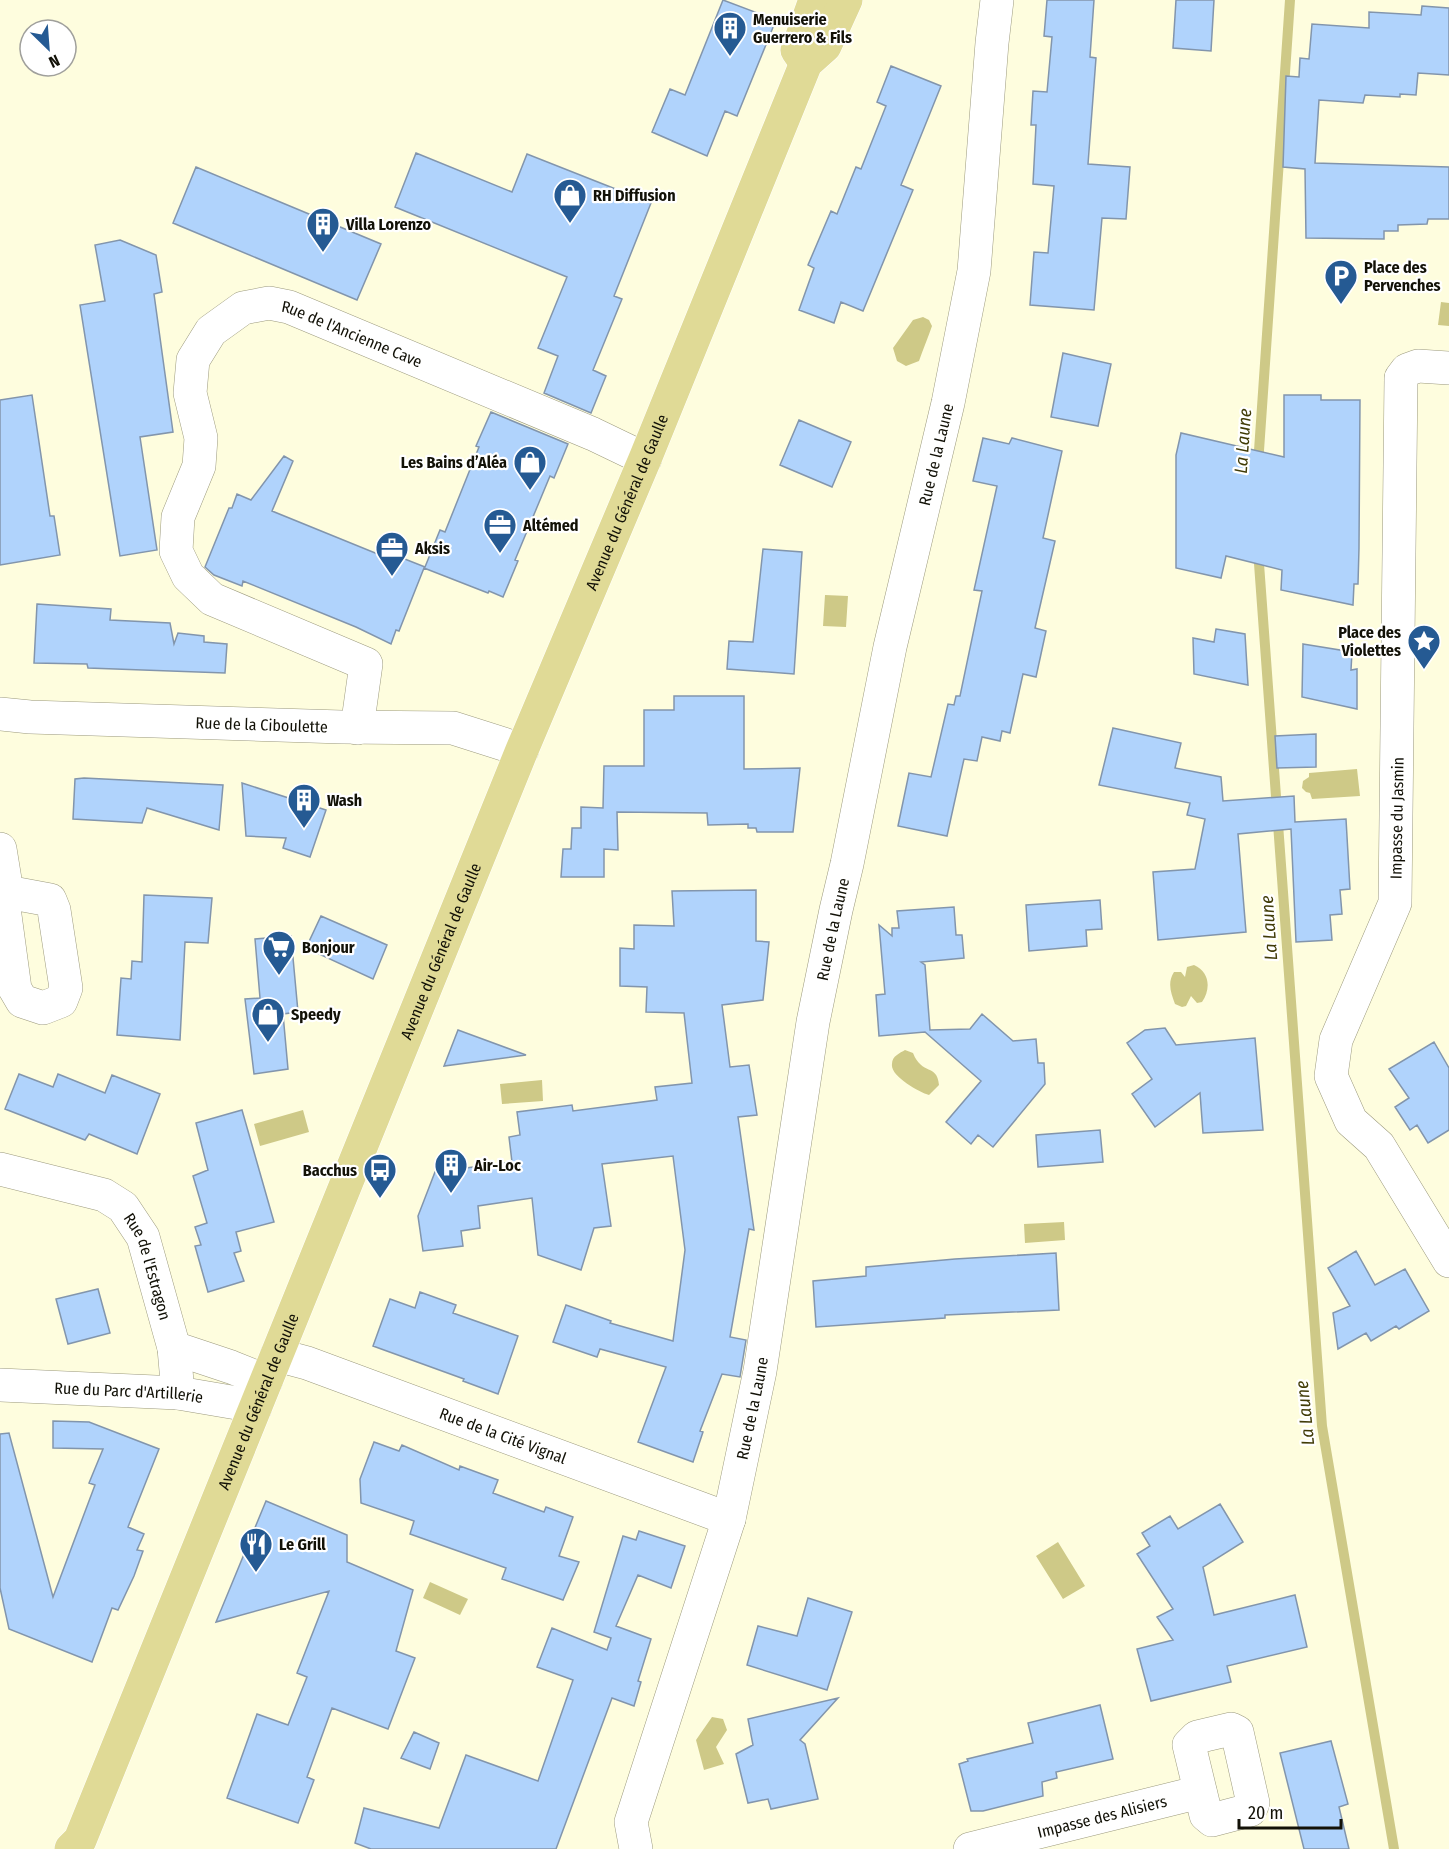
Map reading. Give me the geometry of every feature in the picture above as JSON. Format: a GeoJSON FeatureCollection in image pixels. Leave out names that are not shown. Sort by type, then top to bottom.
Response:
{"type":"FeatureCollection","features":[{"type":"Feature","properties":{"kind":"main road"},"geometry":{"type":"LineString","coordinates":[[806,63],[797,50],[815,0]]}},
{"type":"Feature","properties":{"kind":"main road","name":"Avenue du Général de Gaulle"},"geometry":{"type":"LineString","coordinates":[[78,1846],[522,750],[645,459],[806,63],[825,46],[846,0]]}},
{"type":"Feature","properties":{"kind":"street","name":"Rue de la Laune"},"geometry":{"type":"LineString","coordinates":[[636,1849],[631,1822],[729,1519],[760,1371],[813,1022],[890,647],[948,403],[974,271],[997,0]]}},
{"type":"Feature","properties":{"kind":"street","name":"Rue de l'Ancienne Cave"},"geometry":{"type":"LineString","coordinates":[[357,728],[366,664],[212,600],[188,576],[176,550],[178,517],[199,466],[201,438],[189,393],[193,360],[211,331],[243,308],[269,303],[289,307],[602,438],[645,459]]}},
{"type":"Feature","properties":{"kind":"street","name":"Impasse du Jasmin"},"geometry":{"type":"LineString","coordinates":[[1449,368],[1418,366],[1407,370],[1401,378],[1395,903],[1336,1040],[1331,1076],[1351,1121],[1378,1146],[1449,1261]]}},
{"type":"Feature","properties":{"kind":"street","name":"Rue de la Ciboulette"},"geometry":{"type":"LineString","coordinates":[[0,714],[30,717],[357,728],[453,728],[522,750]]}},
{"type":"Feature","properties":{"kind":"street"},"geometry":{"type":"LineString","coordinates":[[0,849],[7,892]]}},
{"type":"Feature","properties":{"kind":"street","name":"Rue de l'Estragon"},"geometry":{"type":"LineString","coordinates":[[0,1169],[104,1195],[123,1207],[143,1237],[174,1348],[178,1393]]}},
{"type":"Feature","properties":{"kind":"street"},"geometry":{"type":"LineString","coordinates":[[174,1348],[266,1381]]}},
{"type":"Feature","properties":{"kind":"street","name":"Rue de la Cité Vignal"},"geometry":{"type":"LineString","coordinates":[[266,1381],[307,1363],[729,1519]]}},
{"type":"Feature","properties":{"kind":"street","name":"Rue du Parc d'Artillerie"},"geometry":{"type":"LineString","coordinates":[[0,1384],[178,1393],[237,1403],[266,1381]]}},
{"type":"Feature","properties":{"kind":"street","name":"Impasse des Alisiers"},"geometry":{"type":"LineString","coordinates":[[970,1849],[1200,1792]]}},
{"type":"Feature","properties":{"kind":"shaded area"},"geometry":{"type":"Polygon","coordinates":[[[1441,302],[1449,303],[1449,326],[1438,325],[1441,302]]]}},
{"type":"Feature","properties":{"kind":"shaded area"},"geometry":{"type":"Polygon","coordinates":[[[923,317],[929,320],[932,326],[919,361],[906,366],[897,361],[893,348],[913,320],[923,317]]]}},
{"type":"Feature","properties":{"kind":"shaded area"},"geometry":{"type":"Polygon","coordinates":[[[825,595],[848,596],[846,627],[823,626],[825,595]]]}},
{"type":"Feature","properties":{"kind":"shaded area"},"geometry":{"type":"Polygon","coordinates":[[[1357,769],[1360,796],[1312,799],[1310,793],[1302,788],[1303,781],[1309,777],[1309,773],[1357,769]]]}},
{"type":"Feature","properties":{"kind":"shaded area"},"geometry":{"type":"Polygon","coordinates":[[[1194,965],[1206,976],[1207,992],[1202,1002],[1197,1003],[1191,996],[1186,1006],[1182,1007],[1175,1004],[1171,992],[1171,980],[1174,972],[1181,972],[1185,977],[1187,967],[1194,965]]]}},
{"type":"Feature","properties":{"kind":"shaded area"},"geometry":{"type":"Polygon","coordinates":[[[905,1050],[913,1053],[921,1065],[932,1071],[938,1078],[939,1085],[929,1095],[906,1083],[893,1069],[893,1059],[905,1050]]]}},
{"type":"Feature","properties":{"kind":"shaded area"},"geometry":{"type":"Polygon","coordinates":[[[542,1080],[543,1101],[502,1104],[500,1084],[542,1080]]]}},
{"type":"Feature","properties":{"kind":"shaded area"},"geometry":{"type":"Polygon","coordinates":[[[303,1110],[309,1132],[260,1146],[254,1124],[303,1110]]]}},
{"type":"Feature","properties":{"kind":"shaded area"},"geometry":{"type":"Polygon","coordinates":[[[1064,1222],[1065,1240],[1025,1243],[1024,1224],[1064,1222]]]}},
{"type":"Feature","properties":{"kind":"shaded area"},"geometry":{"type":"Polygon","coordinates":[[[1058,1542],[1085,1586],[1063,1599],[1036,1556],[1058,1542]]]}},
{"type":"Feature","properties":{"kind":"shaded area"},"geometry":{"type":"Polygon","coordinates":[[[430,1582],[468,1599],[460,1615],[423,1598],[430,1582]]]}},
{"type":"Feature","properties":{"kind":"shaded area"},"geometry":{"type":"Polygon","coordinates":[[[712,1717],[723,1719],[727,1730],[716,1747],[724,1764],[704,1770],[696,1740],[712,1717]]]}},
{"type":"Feature","properties":{"kind":"building","name":"Menuiserie Guerrero & Fils"},"geometry":{"type":"Polygon","coordinates":[[[723,0],[776,20],[737,116],[725,111],[707,156],[652,132],[670,89],[685,95],[723,0]]]}},
{"type":"Feature","properties":{"kind":"building"},"geometry":{"type":"Polygon","coordinates":[[[1047,0],[1094,0],[1090,57],[1096,58],[1088,164],[1130,167],[1126,219],[1102,218],[1094,310],[1030,305],[1034,252],[1048,253],[1054,186],[1033,184],[1036,125],[1031,125],[1033,91],[1047,92],[1052,37],[1044,36],[1047,0]]]}},
{"type":"Feature","properties":{"kind":"building"},"geometry":{"type":"Polygon","coordinates":[[[1176,0],[1214,0],[1211,51],[1173,48],[1176,0]]]}},
{"type":"Feature","properties":{"kind":"building"},"geometry":{"type":"Polygon","coordinates":[[[1422,6],[1449,8],[1449,75],[1418,73],[1416,95],[1400,94],[1400,97],[1365,95],[1363,103],[1319,100],[1315,163],[1449,167],[1449,219],[1428,219],[1427,224],[1398,225],[1398,231],[1384,231],[1384,239],[1306,238],[1305,169],[1283,167],[1286,76],[1299,77],[1300,58],[1309,59],[1312,24],[1369,28],[1369,12],[1421,15],[1422,6]]]}},
{"type":"Feature","properties":{"kind":"building"},"geometry":{"type":"Polygon","coordinates":[[[891,66],[941,86],[901,185],[913,190],[863,311],[841,302],[834,323],[799,310],[814,268],[808,265],[831,211],[837,214],[856,167],[861,169],[886,106],[877,102],[891,66]]]}},
{"type":"Feature","properties":{"kind":"building"},"geometry":{"type":"Polygon","coordinates":[[[416,153],[512,192],[527,154],[651,203],[614,296],[622,299],[593,370],[606,376],[591,413],[544,393],[558,356],[538,348],[567,277],[395,207],[416,153]]]}},
{"type":"Feature","properties":{"kind":"building"},"geometry":{"type":"Polygon","coordinates":[[[196,167],[381,244],[357,300],[173,223],[196,167]]]}},
{"type":"Feature","properties":{"kind":"building"},"geometry":{"type":"Polygon","coordinates":[[[120,240],[156,255],[162,292],[154,294],[173,432],[140,437],[157,550],[120,556],[80,305],[105,301],[95,245],[120,240]]]}},
{"type":"Feature","properties":{"kind":"building"},"geometry":{"type":"Polygon","coordinates":[[[1063,353],[1111,364],[1098,426],[1051,417],[1063,353]]]}},
{"type":"Feature","properties":{"kind":"building"},"geometry":{"type":"Polygon","coordinates":[[[32,395],[50,516],[54,516],[60,555],[0,565],[0,400],[32,395]]]}},
{"type":"Feature","properties":{"kind":"building"},"geometry":{"type":"Polygon","coordinates":[[[1284,395],[1321,395],[1321,400],[1360,400],[1358,584],[1354,584],[1353,605],[1281,590],[1282,570],[1226,556],[1221,578],[1176,568],[1176,455],[1181,433],[1284,457],[1284,395]]]}},
{"type":"Feature","properties":{"kind":"building"},"geometry":{"type":"Polygon","coordinates":[[[491,412],[568,444],[554,478],[550,476],[515,560],[518,561],[503,597],[424,568],[399,631],[396,630],[391,644],[356,627],[243,581],[242,586],[214,575],[205,567],[237,494],[251,500],[284,456],[293,461],[272,511],[385,557],[387,552],[425,567],[440,530],[445,532],[479,447],[476,446],[491,412]]]}},
{"type":"Feature","properties":{"kind":"building"},"geometry":{"type":"Polygon","coordinates":[[[799,420],[851,442],[832,487],[780,465],[799,420]]]}},
{"type":"Feature","properties":{"kind":"building"},"geometry":{"type":"Polygon","coordinates":[[[983,438],[1009,444],[1012,438],[1062,451],[1043,538],[1055,541],[1035,628],[1046,631],[1036,677],[1023,674],[1010,733],[1002,731],[1000,741],[982,737],[977,761],[964,759],[947,836],[898,826],[909,773],[931,777],[948,704],[954,705],[956,696],[960,696],[982,591],[974,590],[997,486],[973,481],[983,438]]]}},
{"type":"Feature","properties":{"kind":"building"},"geometry":{"type":"Polygon","coordinates":[[[763,549],[802,552],[794,674],[727,669],[729,641],[753,642],[763,549]]]}},
{"type":"Feature","properties":{"kind":"building"},"geometry":{"type":"Polygon","coordinates":[[[37,604],[111,609],[110,620],[170,623],[174,644],[178,633],[204,636],[204,642],[227,644],[225,673],[88,668],[87,664],[34,663],[37,604]]]}},
{"type":"Feature","properties":{"kind":"building"},"geometry":{"type":"Polygon","coordinates":[[[1216,629],[1245,634],[1248,685],[1194,674],[1193,638],[1214,642],[1216,629]]]}},
{"type":"Feature","properties":{"kind":"building"},"geometry":{"type":"Polygon","coordinates":[[[1303,644],[1352,652],[1351,670],[1357,669],[1357,709],[1302,697],[1303,644]]]}},
{"type":"Feature","properties":{"kind":"building"},"geometry":{"type":"Polygon","coordinates":[[[674,696],[744,696],[744,769],[800,768],[793,832],[757,832],[756,828],[748,828],[748,824],[708,825],[707,813],[617,812],[618,850],[604,849],[604,877],[561,877],[563,849],[571,849],[572,828],[581,828],[581,807],[603,808],[604,766],[644,766],[644,710],[674,710],[674,696]]]}},
{"type":"Feature","properties":{"kind":"building"},"geometry":{"type":"Polygon","coordinates":[[[1113,728],[1181,743],[1175,768],[1221,777],[1223,801],[1294,796],[1295,822],[1346,819],[1350,889],[1340,890],[1342,914],[1330,915],[1332,940],[1296,942],[1291,829],[1238,834],[1246,932],[1158,940],[1153,872],[1195,869],[1205,819],[1187,815],[1190,803],[1099,785],[1113,728]]]}},
{"type":"Feature","properties":{"kind":"building"},"geometry":{"type":"Polygon","coordinates":[[[1316,734],[1316,767],[1277,768],[1275,736],[1316,734]]]}},
{"type":"Feature","properties":{"kind":"building"},"geometry":{"type":"Polygon","coordinates":[[[75,779],[223,785],[219,830],[147,808],[142,823],[73,819],[75,779]]]}},
{"type":"Feature","properties":{"kind":"building"},"geometry":{"type":"Polygon","coordinates":[[[242,783],[326,810],[310,857],[283,848],[286,838],[246,836],[242,783]]]}},
{"type":"Feature","properties":{"kind":"building"},"geometry":{"type":"Polygon","coordinates":[[[756,890],[756,941],[769,942],[763,1000],[722,1005],[730,1067],[749,1065],[757,1115],[738,1117],[754,1230],[749,1229],[730,1337],[746,1340],[740,1377],[722,1374],[700,1431],[703,1432],[693,1462],[638,1442],[666,1367],[600,1349],[597,1357],[553,1342],[566,1305],[611,1321],[610,1323],[673,1341],[685,1250],[673,1156],[602,1164],[611,1226],[594,1228],[581,1270],[538,1255],[532,1198],[478,1206],[480,1228],[461,1231],[463,1246],[423,1251],[418,1216],[435,1172],[512,1162],[509,1137],[520,1135],[517,1112],[572,1105],[573,1111],[657,1100],[655,1087],[692,1083],[684,1013],[646,1012],[647,987],[620,986],[620,948],[634,949],[634,925],[674,926],[672,891],[756,890]]]}},
{"type":"Feature","properties":{"kind":"building"},"geometry":{"type":"Polygon","coordinates":[[[144,895],[212,898],[208,943],[185,942],[180,1040],[117,1035],[121,978],[131,979],[132,961],[142,962],[144,895]]]}},
{"type":"Feature","properties":{"kind":"building"},"geometry":{"type":"Polygon","coordinates":[[[1100,900],[1102,929],[1086,930],[1087,946],[1029,951],[1026,905],[1100,900]]]}},
{"type":"Feature","properties":{"kind":"building"},"geometry":{"type":"Polygon","coordinates":[[[954,907],[956,935],[962,935],[964,958],[921,962],[925,965],[930,1030],[970,1029],[982,1014],[1013,1041],[1036,1039],[1038,1063],[1044,1063],[1045,1084],[993,1147],[978,1135],[971,1144],[946,1122],[981,1081],[925,1032],[879,1036],[876,995],[885,994],[879,925],[892,936],[892,928],[899,928],[897,911],[954,907]]]}},
{"type":"Feature","properties":{"kind":"building"},"geometry":{"type":"Polygon","coordinates":[[[321,916],[387,945],[373,979],[306,948],[321,916]]]}},
{"type":"Feature","properties":{"kind":"building"},"geometry":{"type":"Polygon","coordinates":[[[291,936],[298,1012],[283,1014],[288,1069],[254,1074],[245,999],[260,998],[255,939],[291,936]]]}},
{"type":"Feature","properties":{"kind":"building"},"geometry":{"type":"Polygon","coordinates":[[[1165,1028],[1176,1045],[1255,1038],[1263,1130],[1203,1133],[1200,1093],[1155,1127],[1132,1094],[1152,1079],[1127,1043],[1145,1030],[1165,1028]]]}},
{"type":"Feature","properties":{"kind":"building"},"geometry":{"type":"Polygon","coordinates":[[[458,1030],[526,1055],[444,1066],[458,1030]]]}},
{"type":"Feature","properties":{"kind":"building"},"geometry":{"type":"Polygon","coordinates":[[[1434,1042],[1449,1068],[1449,1130],[1428,1143],[1417,1125],[1410,1130],[1395,1107],[1409,1098],[1389,1069],[1434,1042]]]}},
{"type":"Feature","properties":{"kind":"building"},"geometry":{"type":"Polygon","coordinates":[[[19,1074],[53,1087],[58,1074],[105,1093],[112,1075],[160,1094],[137,1154],[89,1134],[85,1140],[5,1109],[19,1074]]]}},
{"type":"Feature","properties":{"kind":"building"},"geometry":{"type":"Polygon","coordinates":[[[242,1110],[274,1222],[236,1232],[241,1251],[234,1253],[244,1281],[208,1292],[195,1246],[201,1245],[195,1227],[207,1223],[193,1176],[208,1170],[196,1123],[242,1110]]]}},
{"type":"Feature","properties":{"kind":"building"},"geometry":{"type":"Polygon","coordinates":[[[1100,1130],[1103,1162],[1038,1167],[1036,1135],[1100,1130]]]}},
{"type":"Feature","properties":{"kind":"building"},"geometry":{"type":"Polygon","coordinates":[[[1356,1251],[1375,1285],[1405,1269],[1429,1311],[1399,1329],[1396,1326],[1371,1341],[1366,1333],[1338,1349],[1333,1313],[1350,1306],[1328,1268],[1356,1251]]]}},
{"type":"Feature","properties":{"kind":"building"},"geometry":{"type":"Polygon","coordinates":[[[1056,1253],[1059,1310],[945,1315],[945,1318],[816,1327],[813,1281],[866,1276],[866,1267],[1056,1253]]]}},
{"type":"Feature","properties":{"kind":"building"},"geometry":{"type":"Polygon","coordinates":[[[98,1289],[110,1333],[68,1344],[56,1299],[98,1289]]]}},
{"type":"Feature","properties":{"kind":"building"},"geometry":{"type":"Polygon","coordinates":[[[420,1292],[456,1305],[453,1313],[518,1336],[498,1394],[463,1381],[464,1379],[373,1346],[390,1299],[415,1308],[420,1292]]]}},
{"type":"Feature","properties":{"kind":"building"},"geometry":{"type":"Polygon","coordinates":[[[53,1421],[89,1422],[159,1449],[128,1527],[144,1534],[137,1550],[143,1551],[118,1610],[112,1608],[92,1662],[9,1629],[0,1588],[0,1434],[9,1433],[53,1597],[95,1485],[89,1483],[103,1449],[53,1448],[53,1421]]]}},
{"type":"Feature","properties":{"kind":"building"},"geometry":{"type":"Polygon","coordinates":[[[374,1442],[399,1451],[402,1445],[459,1470],[460,1466],[498,1480],[493,1493],[544,1512],[546,1507],[573,1517],[559,1556],[579,1562],[563,1600],[502,1579],[506,1568],[410,1534],[414,1521],[361,1503],[360,1479],[374,1442]]]}},
{"type":"Feature","properties":{"kind":"building"},"geometry":{"type":"Polygon","coordinates":[[[266,1501],[347,1535],[347,1562],[413,1590],[396,1651],[415,1658],[388,1729],[332,1708],[307,1777],[314,1780],[298,1823],[227,1798],[257,1714],[288,1725],[307,1677],[297,1673],[329,1591],[216,1622],[266,1501]]]}},
{"type":"Feature","properties":{"kind":"building"},"geometry":{"type":"Polygon","coordinates":[[[1220,1504],[1243,1542],[1203,1567],[1214,1615],[1295,1595],[1307,1647],[1227,1666],[1231,1682],[1151,1701],[1137,1649],[1173,1640],[1157,1617],[1173,1609],[1137,1554],[1150,1546],[1142,1533],[1170,1516],[1178,1529],[1220,1504]]]}},
{"type":"Feature","properties":{"kind":"building"},"geometry":{"type":"Polygon","coordinates":[[[639,1531],[685,1546],[671,1588],[638,1575],[616,1626],[651,1639],[638,1681],[641,1682],[634,1706],[612,1698],[556,1849],[371,1849],[355,1843],[364,1808],[439,1828],[466,1755],[538,1781],[573,1680],[537,1667],[552,1628],[607,1650],[611,1638],[594,1632],[623,1536],[636,1540],[639,1531]]]}},
{"type":"Feature","properties":{"kind":"building"},"geometry":{"type":"Polygon","coordinates":[[[808,1598],[852,1612],[827,1690],[747,1665],[758,1626],[797,1636],[808,1598]]]}},
{"type":"Feature","properties":{"kind":"building"},"geometry":{"type":"Polygon","coordinates":[[[838,1698],[800,1740],[805,1744],[818,1799],[771,1809],[768,1799],[748,1803],[736,1754],[753,1745],[748,1719],[838,1698]]]}},
{"type":"Feature","properties":{"kind":"building"},"geometry":{"type":"Polygon","coordinates":[[[1100,1705],[1113,1759],[1056,1772],[1057,1778],[1042,1782],[1043,1796],[983,1811],[971,1811],[959,1764],[968,1761],[967,1759],[1033,1743],[1028,1723],[1100,1705]]]}},
{"type":"Feature","properties":{"kind":"building"},"geometry":{"type":"Polygon","coordinates":[[[414,1732],[439,1743],[430,1769],[401,1758],[414,1732]]]}},
{"type":"Feature","properties":{"kind":"building"},"geometry":{"type":"Polygon","coordinates":[[[1331,1741],[1348,1804],[1339,1807],[1349,1849],[1304,1849],[1280,1753],[1331,1741]]]}},
{"type":"Feature","properties":{"kind":"waterway","name":"La Laune"},"geometry":{"type":"LineString","coordinates":[[1258,465],[1290,0]]}},
{"type":"Feature","properties":{"kind":"waterway","name":"La Laune"},"geometry":{"type":"LineString","coordinates":[[1258,550],[1322,1426],[1394,1849]]}},
{"type":"Feature","properties":{"kind":"place","name":"Menuiserie Guerrero & Fils"},"geometry":{"type":"Point","coordinates":[730,57]}},
{"type":"Feature","properties":{"kind":"place","name":"RH Diffusion"},"geometry":{"type":"Point","coordinates":[570,224]}},
{"type":"Feature","properties":{"kind":"place","name":"Villa Lorenzo"},"geometry":{"type":"Point","coordinates":[323,253]}},
{"type":"Feature","properties":{"kind":"place","name":"Place des Pervenches"},"geometry":{"type":"Point","coordinates":[1341,305]}},
{"type":"Feature","properties":{"kind":"place","name":"Les Bains d’Aléa"},"geometry":{"type":"Point","coordinates":[530,491]}},
{"type":"Feature","properties":{"kind":"place","name":"Altémed"},"geometry":{"type":"Point","coordinates":[500,554]}},
{"type":"Feature","properties":{"kind":"place","name":"Aksis"},"geometry":{"type":"Point","coordinates":[392,577]}},
{"type":"Feature","properties":{"kind":"place","name":"Place des Violettes"},"geometry":{"type":"Point","coordinates":[1424,670]}},
{"type":"Feature","properties":{"kind":"place","name":"Wash"},"geometry":{"type":"Point","coordinates":[304,829]}},
{"type":"Feature","properties":{"kind":"place","name":"Bonjour"},"geometry":{"type":"Point","coordinates":[279,976]}},
{"type":"Feature","properties":{"kind":"place","name":"Speedy"},"geometry":{"type":"Point","coordinates":[268,1043]}},
{"type":"Feature","properties":{"kind":"place","name":"Air-Loc"},"geometry":{"type":"Point","coordinates":[451,1194]}},
{"type":"Feature","properties":{"kind":"place","name":"Bacchus"},"geometry":{"type":"Point","coordinates":[380,1199]}},
{"type":"Feature","properties":{"kind":"place","name":"Le Grill"},"geometry":{"type":"Point","coordinates":[256,1573]}}]}
